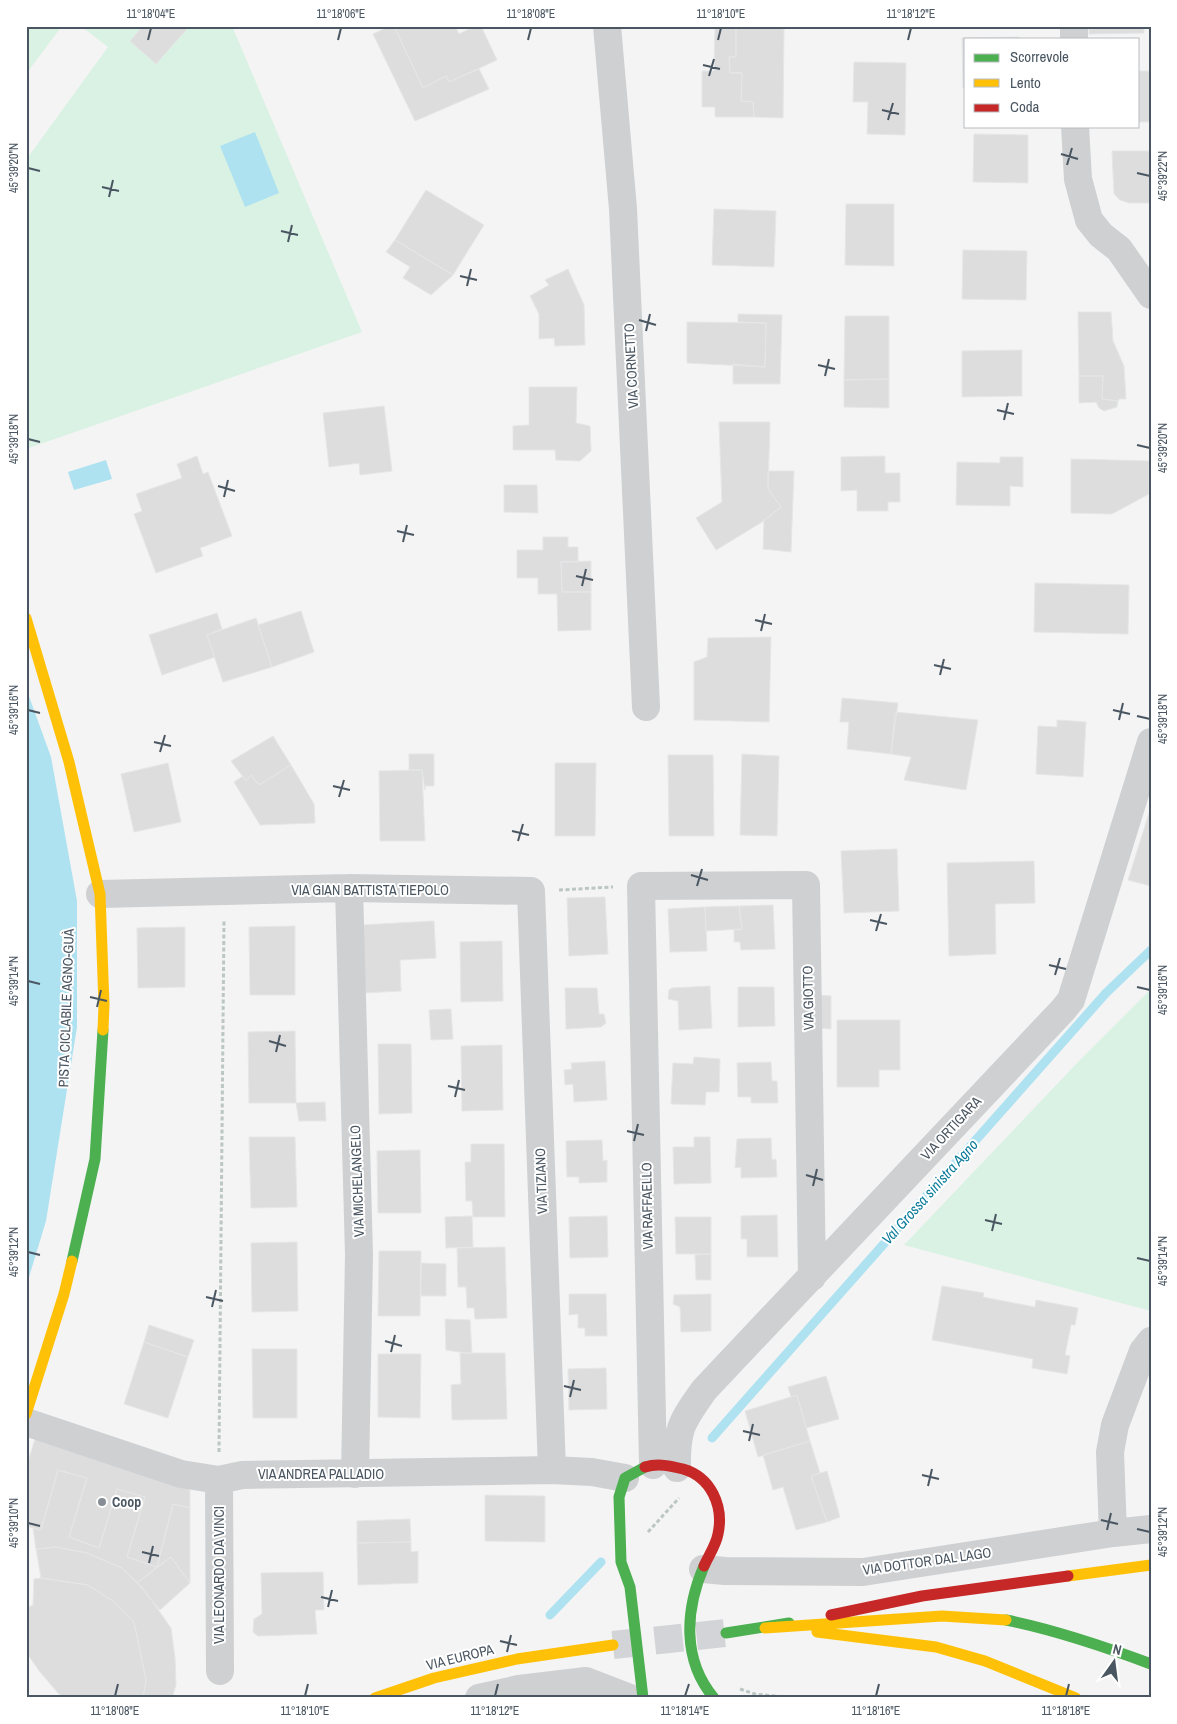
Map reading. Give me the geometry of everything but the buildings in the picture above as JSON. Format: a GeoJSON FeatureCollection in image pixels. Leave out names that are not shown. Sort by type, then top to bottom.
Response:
{"type":"FeatureCollection","features":[{"type":"Feature","properties":{"kind":"main road"},"geometry":{"type":"LineString","coordinates":[[26,618],[69,762],[100,894],[104,1005],[95,1159],[64,1294],[26,1414]]}},
{"type":"Feature","properties":{"kind":"main road"},"geometry":{"type":"LineString","coordinates":[[643,1698],[630,1588],[621,1562],[619,1497],[625,1478],[665,1466],[703,1478],[713,1493],[718,1510],[719,1530],[690,1607],[691,1653],[698,1678],[714,1698]]}},
{"type":"Feature","properties":{"kind":"main road"},"geometry":{"type":"LineString","coordinates":[[765,1628],[922,1596],[1151,1565]]}},
{"type":"Feature","properties":{"kind":"main road"},"geometry":{"type":"LineString","coordinates":[[726,1633],[765,1628],[942,1616],[996,1618],[1045,1628],[1099,1644],[1151,1664]]}},
{"type":"Feature","properties":{"kind":"main road"},"geometry":{"type":"LineString","coordinates":[[765,1628],[851,1635],[936,1647],[985,1661],[1076,1698]]}},
{"type":"Feature","properties":{"kind":"main road","name":"VIA EUROPA"},"geometry":{"type":"LineString","coordinates":[[375,1698],[434,1678],[517,1659],[613,1645]]}},
{"type":"Feature","properties":{"kind":"street","name":"VIA CORNETTO"},"geometry":{"type":"LineString","coordinates":[[608,26],[623,209],[646,707]]}},
{"type":"Feature","properties":{"kind":"street"},"geometry":{"type":"LineString","coordinates":[[1075,128],[1078,179],[1089,220],[1101,235],[1118,249],[1151,294]]}},
{"type":"Feature","properties":{"kind":"street","name":"VIA ORTIGARA"},"geometry":{"type":"LineString","coordinates":[[665,1466],[686,1415],[704,1390],[1071,1000],[1151,742]]}},
{"type":"Feature","properties":{"kind":"street","name":"VIA GIOTTO"},"geometry":{"type":"LineString","coordinates":[[641,886],[806,885],[812,1277]]}},
{"type":"Feature","properties":{"kind":"street","name":"VIA RAFFAELLO"},"geometry":{"type":"LineString","coordinates":[[641,886],[665,1466]]}},
{"type":"Feature","properties":{"kind":"street","name":"VIA GIAN BATTISTA TIEPOLO"},"geometry":{"type":"LineString","coordinates":[[100,894],[349,888],[531,891]]}},
{"type":"Feature","properties":{"kind":"street","name":"VIA MICHELANGELO"},"geometry":{"type":"LineString","coordinates":[[349,888],[359,1256],[354,1474]]}},
{"type":"Feature","properties":{"kind":"street","name":"VIA TIZIANO"},"geometry":{"type":"LineString","coordinates":[[531,891],[552,1470]]}},
{"type":"Feature","properties":{"kind":"street"},"geometry":{"type":"LineString","coordinates":[[1113,1533],[1110,1452],[1115,1425],[1143,1351],[1151,1341]]}},
{"type":"Feature","properties":{"kind":"street","name":"VIA ANDREA PALLADIO"},"geometry":{"type":"LineString","coordinates":[[26,1422],[180,1474],[219,1480],[242,1475],[552,1470],[592,1472],[625,1478]]}},
{"type":"Feature","properties":{"kind":"street","name":"VIA LEONARDO DA VINCI"},"geometry":{"type":"LineString","coordinates":[[219,1480],[220,1671]]}},
{"type":"Feature","properties":{"kind":"street","name":"VIA DOTTOR DAL LAGO"},"geometry":{"type":"LineString","coordinates":[[703,1569],[725,1571],[863,1572],[1113,1533],[1151,1529]]}},
{"type":"Feature","properties":{"kind":"street"},"geometry":{"type":"LineString","coordinates":[[480,1698],[519,1689],[586,1681],[630,1698]]}},
{"type":"Feature","properties":{"kind":"path"},"geometry":{"type":"LineString","coordinates":[[531,891],[641,886]]}},
{"type":"Feature","properties":{"kind":"path"},"geometry":{"type":"LineString","coordinates":[[219,1480],[224,915]]}},
{"type":"Feature","properties":{"kind":"path"},"geometry":{"type":"LineString","coordinates":[[737,1687],[754,1694],[794,1698]]}},
{"type":"Feature","properties":{"kind":"green space"},"geometry":{"type":"Polygon","coordinates":[[[26,26],[62,26],[26,74],[26,26]]]}},
{"type":"Feature","properties":{"kind":"green space"},"geometry":{"type":"Polygon","coordinates":[[[81,26],[232,26],[362,332],[26,449],[26,160],[108,47],[81,26]]]}},
{"type":"Feature","properties":{"kind":"green space"},"geometry":{"type":"Polygon","coordinates":[[[1151,989],[1151,1311],[904,1245],[1079,1061],[1151,989]]]}},
{"type":"Feature","properties":{"kind":"water"},"geometry":{"type":"Polygon","coordinates":[[[255,132],[279,193],[245,207],[220,146],[255,132]]]}},
{"type":"Feature","properties":{"kind":"water"},"geometry":{"type":"Polygon","coordinates":[[[106,460],[112,479],[74,490],[68,472],[106,460]]]}},
{"type":"Feature","properties":{"kind":"water"},"geometry":{"type":"Polygon","coordinates":[[[26,688],[51,757],[77,901],[77,1027],[46,1221],[26,1287],[26,688]]]}},
{"type":"Feature","properties":{"kind":"waterway","name":"Val Grossa sinistra Agno"},"geometry":{"type":"LineString","coordinates":[[712,1438],[1106,993],[1151,950]]}},
{"type":"Feature","properties":{"kind":"waterway","name":"Val Grossa sinistra Agno"},"geometry":{"type":"LineString","coordinates":[[550,1615],[601,1562]]}},
{"type":"Feature","properties":{"kind":"tunnel"},"geometry":{"type":"LineString","coordinates":[[613,1645],[726,1633]]}},
{"type":"Feature","properties":{"kind":"traffic: fast"},"geometry":{"type":"LineString","coordinates":[[72,1261],[95,1159],[103,1030]]}},
{"type":"Feature","properties":{"kind":"traffic: fast"},"geometry":{"type":"LineString","coordinates":[[643,1698],[630,1587],[621,1562],[619,1497],[625,1478],[645,1467]]}},
{"type":"Feature","properties":{"kind":"traffic: fast"},"geometry":{"type":"LineString","coordinates":[[704,1566],[693,1600],[690,1634],[696,1668],[714,1698]]}},
{"type":"Feature","properties":{"kind":"traffic: fast"},"geometry":{"type":"LineString","coordinates":[[1006,1620],[1079,1639],[1151,1664]]}},
{"type":"Feature","properties":{"kind":"traffic: fast"},"geometry":{"type":"LineString","coordinates":[[726,1633],[789,1623]]}},
{"type":"Feature","properties":{"kind":"traffic: slow"},"geometry":{"type":"LineString","coordinates":[[26,618],[69,762],[100,894],[104,1005],[103,1030]]}},
{"type":"Feature","properties":{"kind":"traffic: slow"},"geometry":{"type":"LineString","coordinates":[[26,1414],[64,1294],[72,1261]]}},
{"type":"Feature","properties":{"kind":"traffic: slow"},"geometry":{"type":"LineString","coordinates":[[1068,1576],[1151,1565]]}},
{"type":"Feature","properties":{"kind":"traffic: slow"},"geometry":{"type":"LineString","coordinates":[[765,1628],[942,1616],[1006,1620]]}},
{"type":"Feature","properties":{"kind":"traffic: slow"},"geometry":{"type":"LineString","coordinates":[[817,1632],[936,1647],[985,1661],[1076,1698]]}},
{"type":"Feature","properties":{"kind":"traffic: slow"},"geometry":{"type":"LineString","coordinates":[[375,1698],[434,1678],[517,1659],[613,1645]]}},
{"type":"Feature","properties":{"kind":"traffic: jam"},"geometry":{"type":"LineString","coordinates":[[645,1467],[660,1465],[683,1469],[701,1479],[713,1494],[719,1513],[718,1534],[704,1566]]}},
{"type":"Feature","properties":{"kind":"traffic: jam"},"geometry":{"type":"LineString","coordinates":[[831,1615],[922,1596],[1068,1576]]}},
{"type":"Feature","properties":{"kind":"place","name":"Coop"},"geometry":{"type":"Point","coordinates":[102,1502]}}]}
